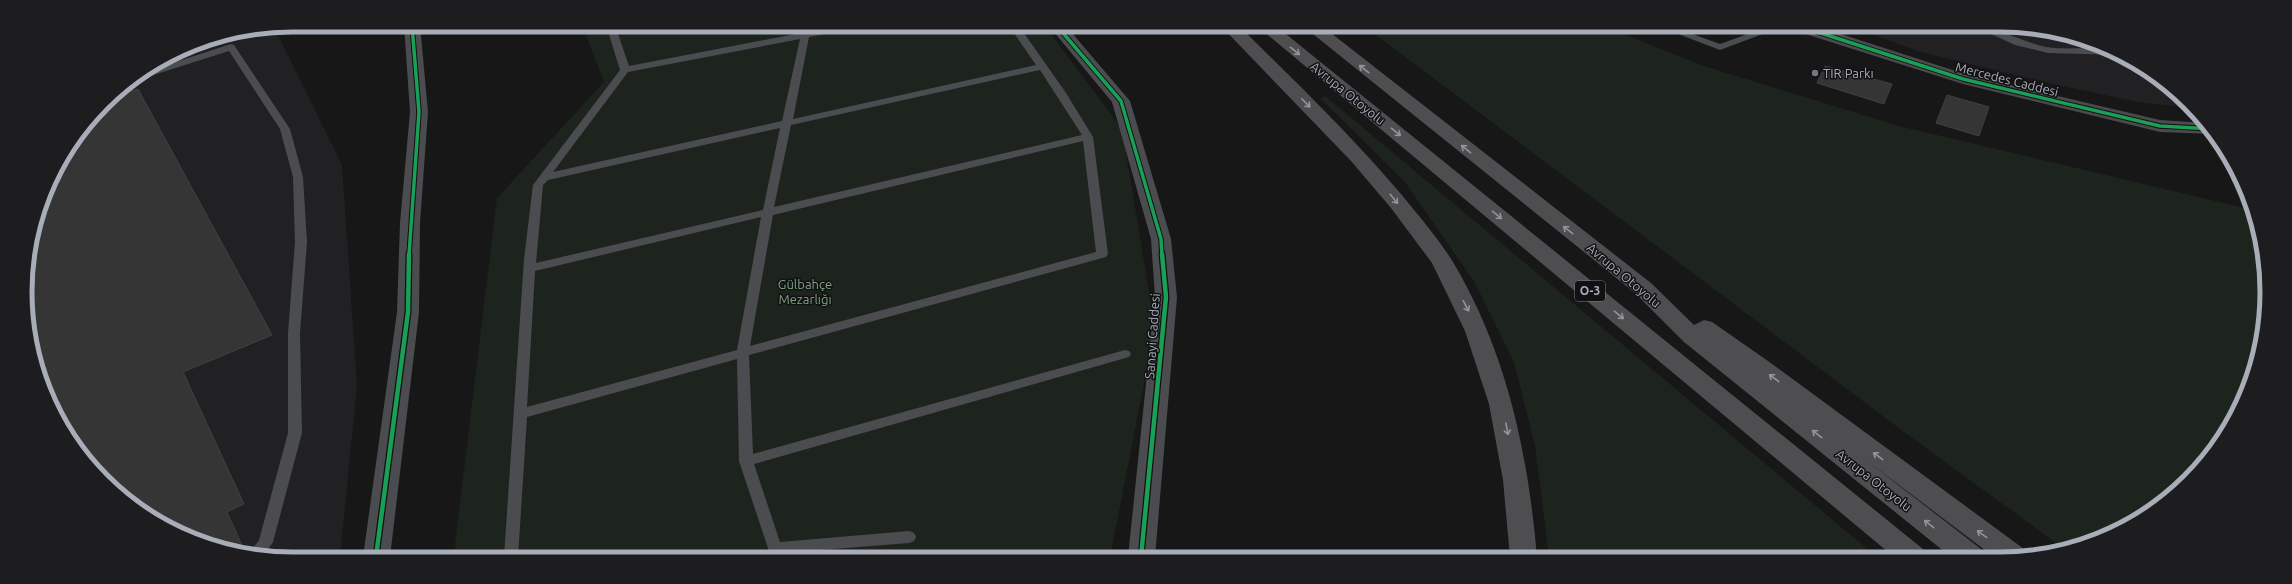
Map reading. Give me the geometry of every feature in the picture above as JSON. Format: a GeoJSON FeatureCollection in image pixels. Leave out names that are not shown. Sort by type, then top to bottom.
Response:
{"type":"FeatureCollection","features":[{"type":"Feature","properties":{"kind":"highway"},"geometry":{"type":"LineString","coordinates":[[1235,32],[1370,170],[1416,227],[1445,267],[1468,310],[1487,358],[1502,405],[1515,467],[1524,552]]}},
{"type":"Feature","properties":{"kind":"highway","name":"Avrupa Otoyolu"},"geometry":{"type":"LineString","coordinates":[[1272,32],[1907,552]]}},
{"type":"Feature","properties":{"kind":"highway","name":"Avrupa Otoyolu"},"geometry":{"type":"LineString","coordinates":[[1318,32],[1643,288],[1692,336],[1965,552]]}},
{"type":"Feature","properties":{"kind":"highway"},"geometry":{"type":"LineString","coordinates":[[1643,288],[1760,367],[2007,552]]}},
{"type":"Feature","properties":{"kind":"street"},"geometry":{"type":"LineString","coordinates":[[377,552],[408,312],[410,223],[419,112],[413,32]]}},
{"type":"Feature","properties":{"kind":"street","name":"Sanayi Caddesi"},"geometry":{"type":"LineString","coordinates":[[1062,32],[1121,101],[1161,239],[1166,297],[1141,552]]}},
{"type":"Feature","properties":{"kind":"street","name":"Mercedes Caddesi"},"geometry":{"type":"LineString","coordinates":[[1818,32],[1970,80],[2160,126],[2201,128]]}},
{"type":"Feature","properties":{"kind":"lane"},"geometry":{"type":"LineString","coordinates":[[612,32],[624,70]]}},
{"type":"Feature","properties":{"kind":"lane"},"geometry":{"type":"LineString","coordinates":[[511,552],[530,268],[538,185],[624,70],[797,32]]}},
{"type":"Feature","properties":{"kind":"lane"},"geometry":{"type":"LineString","coordinates":[[806,32],[788,122],[767,212],[743,352],[746,461],[777,552],[909,537]]}},
{"type":"Feature","properties":{"kind":"lane"},"geometry":{"type":"LineString","coordinates":[[520,414],[1102,254],[1088,137],[1043,66],[1018,32]]}},
{"type":"Feature","properties":{"kind":"lane"},"geometry":{"type":"LineString","coordinates":[[1679,32],[1720,46],[1761,32]]}},
{"type":"Feature","properties":{"kind":"lane"},"geometry":{"type":"LineString","coordinates":[[1992,32],[2018,43],[2048,50],[2100,52]]}},
{"type":"Feature","properties":{"kind":"lane"},"geometry":{"type":"LineString","coordinates":[[155,72],[231,48],[285,128],[298,177],[301,242],[294,333],[295,433],[266,542],[260,550]]}},
{"type":"Feature","properties":{"kind":"lane"},"geometry":{"type":"LineString","coordinates":[[545,177],[1043,66]]}},
{"type":"Feature","properties":{"kind":"lane"},"geometry":{"type":"LineString","coordinates":[[530,268],[1088,137]]}},
{"type":"Feature","properties":{"kind":"lane"},"geometry":{"type":"LineString","coordinates":[[746,461],[1125,354]]}},
{"type":"Feature","properties":{"kind":"shaded area"},"geometry":{"type":"Polygon","coordinates":[[[1866,32],[2000,32],[2034,34],[2051,37],[2084,46],[2115,59],[2144,76],[2183,107],[2137,102],[2031,79],[1917,51],[1866,32]]]}},
{"type":"Feature","properties":{"kind":"shaded area"},"geometry":{"type":"Polygon","coordinates":[[[277,33],[342,165],[357,386],[340,552],[258,550],[208,538],[162,517],[134,498],[105,472],[38,348],[37,343],[34,326],[32,292],[34,258],[46,208],[67,162],[86,134],[108,108],[134,86],[162,67],[208,46],[241,37],[277,33]]]}},
{"type":"Feature","properties":{"kind":"green space","name":"Gülbahçe Mezarlığı"},"geometry":{"type":"Polygon","coordinates":[[[585,32],[1049,32],[1122,129],[1155,328],[1111,552],[456,552],[455,544],[497,198],[604,82],[585,32]]]}},
{"type":"Feature","properties":{"kind":"green space"},"geometry":{"type":"Polygon","coordinates":[[[1372,32],[1618,32],[1707,67],[1899,126],[2246,208],[2258,258],[2260,292],[2258,326],[2246,376],[2225,422],[2206,450],[2184,476],[2144,508],[2115,525],[2099,532],[2059,545],[1904,432],[1372,32]]]}},
{"type":"Feature","properties":{"kind":"green space"},"geometry":{"type":"Polygon","coordinates":[[[1325,96],[1871,552],[1548,552],[1535,446],[1514,362],[1475,283],[1405,182],[1320,98],[1325,96]]]}},
{"type":"Feature","properties":{"kind":"building"},"geometry":{"type":"Polygon","coordinates":[[[1825,66],[1892,84],[1884,104],[1817,83],[1825,66]]]}},
{"type":"Feature","properties":{"kind":"building"},"geometry":{"type":"Polygon","coordinates":[[[138,89],[272,335],[183,372],[244,504],[227,512],[243,547],[208,538],[177,525],[148,508],[108,476],[86,450],[67,422],[52,391],[41,359],[34,326],[32,292],[34,258],[46,208],[59,177],[76,148],[108,108],[126,93],[138,89]]]}},
{"type":"Feature","properties":{"kind":"building"},"geometry":{"type":"Polygon","coordinates":[[[1947,95],[1989,107],[1979,136],[1936,123],[1947,95]]]}},
{"type":"Feature","properties":{"kind":"cycle path"},"geometry":{"type":"LineString","coordinates":[[377,552],[408,312],[410,223],[419,112],[413,32]]}},
{"type":"Feature","properties":{"kind":"cycle path"},"geometry":{"type":"LineString","coordinates":[[1062,32],[1121,101],[1161,239],[1166,297],[1141,552]]}},
{"type":"Feature","properties":{"kind":"cycle path"},"geometry":{"type":"LineString","coordinates":[[1817,32],[1963,79],[2160,126],[2201,128]]}},
{"type":"Feature","properties":{"kind":"place","name":"TIR Parkı"},"geometry":{"type":"Point","coordinates":[1815,73]}}]}
